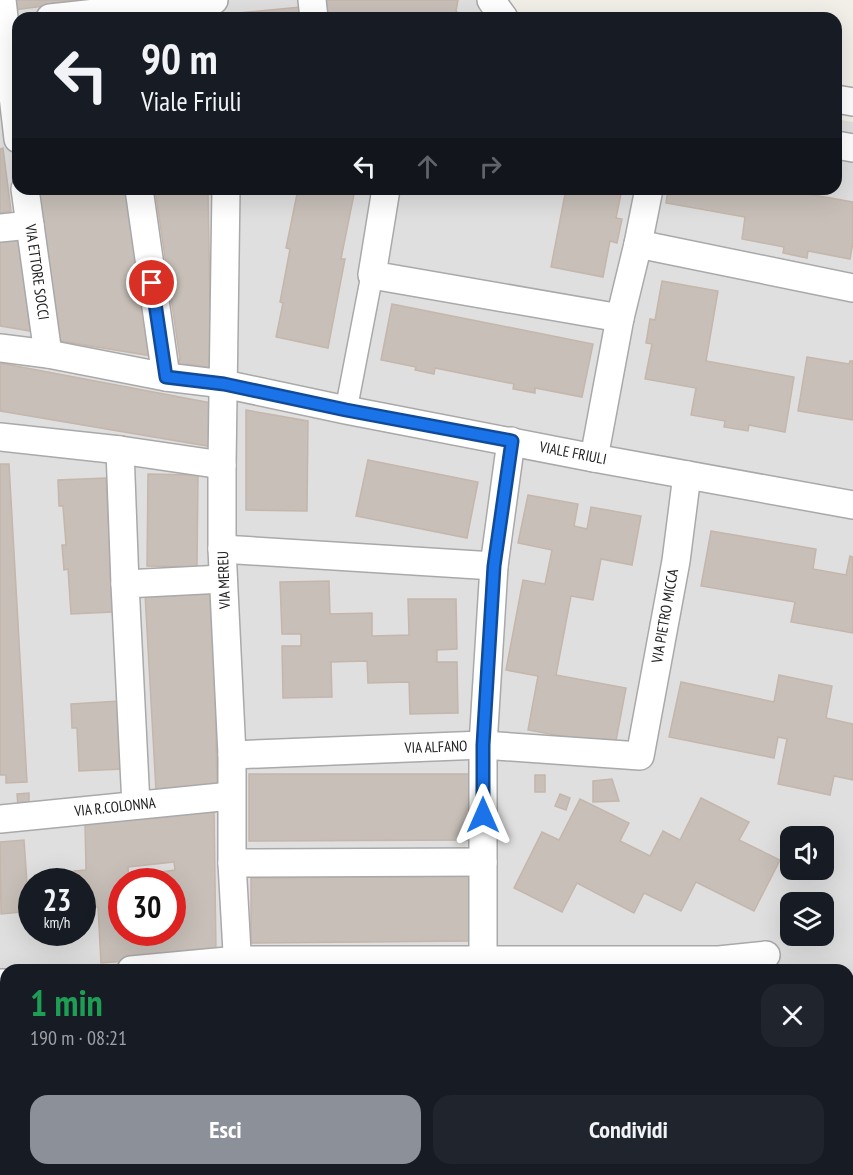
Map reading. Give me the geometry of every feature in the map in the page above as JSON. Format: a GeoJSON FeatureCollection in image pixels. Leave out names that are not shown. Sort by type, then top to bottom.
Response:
{"type":"FeatureCollection","features":[{"type":"Feature","properties":{"kind":"street"},"geometry":{"type":"LineString","coordinates":[[97,12],[214,0]]}},
{"type":"Feature","properties":{"kind":"street"},"geometry":{"type":"LineString","coordinates":[[6,17],[12,113]]}},
{"type":"Feature","properties":{"kind":"street","name":"VIA ETTORE SOCCI"},"geometry":{"type":"LineString","coordinates":[[26,195],[48,354]]}},
{"type":"Feature","properties":{"kind":"street"},"geometry":{"type":"LineString","coordinates":[[140,195],[166,377]]}},
{"type":"Feature","properties":{"kind":"street","name":"VIA MEREU"},"geometry":{"type":"LineString","coordinates":[[226,195],[222,549],[232,756],[232,863],[238,964]]}},
{"type":"Feature","properties":{"kind":"street"},"geometry":{"type":"LineString","coordinates":[[346,410],[385,195]]}},
{"type":"Feature","properties":{"kind":"street"},"geometry":{"type":"LineString","coordinates":[[594,458],[620,318],[648,195]]}},
{"type":"Feature","properties":{"kind":"street"},"geometry":{"type":"LineString","coordinates":[[0,228],[30,225]]}},
{"type":"Feature","properties":{"kind":"street"},"geometry":{"type":"LineString","coordinates":[[638,244],[853,288]]}},
{"type":"Feature","properties":{"kind":"street"},"geometry":{"type":"LineString","coordinates":[[372,275],[620,318]]}},
{"type":"Feature","properties":{"kind":"street","name":"VIALE FRIULI"},"geometry":{"type":"LineString","coordinates":[[0,348],[48,354],[166,377],[224,384],[594,458],[853,505]]}},
{"type":"Feature","properties":{"kind":"street"},"geometry":{"type":"LineString","coordinates":[[0,437],[120,450],[222,465]]}},
{"type":"Feature","properties":{"kind":"street"},"geometry":{"type":"LineString","coordinates":[[483,960],[483,745],[494,566],[512,441]]}},
{"type":"Feature","properties":{"kind":"street"},"geometry":{"type":"LineString","coordinates":[[120,450],[136,805]]}},
{"type":"Feature","properties":{"kind":"street","name":"VIA PIETRO MICCA"},"geometry":{"type":"LineString","coordinates":[[640,756],[676,561],[687,475]]}},
{"type":"Feature","properties":{"kind":"street"},"geometry":{"type":"LineString","coordinates":[[222,549],[494,566]]}},
{"type":"Feature","properties":{"kind":"street"},"geometry":{"type":"LineString","coordinates":[[125,584],[223,579]]}},
{"type":"Feature","properties":{"kind":"street","name":"VIA ALFANO"},"geometry":{"type":"LineString","coordinates":[[232,756],[483,745],[640,756]]}},
{"type":"Feature","properties":{"kind":"street","name":"VIA R.COLONNA"},"geometry":{"type":"LineString","coordinates":[[0,819],[231,796]]}},
{"type":"Feature","properties":{"kind":"street"},"geometry":{"type":"LineString","coordinates":[[232,863],[483,862]]}},
{"type":"Feature","properties":{"kind":"street"},"geometry":{"type":"LineString","coordinates":[[630,964],[719,960],[766,955]]}},
{"type":"Feature","properties":{"kind":"street"},"geometry":{"type":"LineString","coordinates":[[287,964],[483,960],[583,964]]}},
{"type":"Feature","properties":{"kind":"shaded area"},"geometry":{"type":"Polygon","coordinates":[[[0,0],[504,0],[517,12],[12,12],[12,195],[842,195],[842,120],[853,122],[853,964],[0,964],[0,0]]]}},
{"type":"Feature","properties":{"kind":"building"},"geometry":{"type":"Polygon","coordinates":[[[13,0],[91,0],[14,10],[13,0]]]}},
{"type":"Feature","properties":{"kind":"building"},"geometry":{"type":"Polygon","coordinates":[[[326,0],[458,0],[457,12],[327,12],[326,0]]]}},
{"type":"Feature","properties":{"kind":"building"},"geometry":{"type":"Polygon","coordinates":[[[300,7],[300,12],[249,12],[300,7]]]}},
{"type":"Feature","properties":{"kind":"building"},"geometry":{"type":"Polygon","coordinates":[[[3,148],[11,211],[0,213],[0,149],[3,148]]]}},
{"type":"Feature","properties":{"kind":"building"},"geometry":{"type":"Polygon","coordinates":[[[39,195],[126,195],[152,356],[60,341],[39,195]]]}},
{"type":"Feature","properties":{"kind":"building"},"geometry":{"type":"Polygon","coordinates":[[[156,195],[208,195],[213,370],[186,364],[181,366],[178,363],[180,359],[156,195]]]}},
{"type":"Feature","properties":{"kind":"building"},"geometry":{"type":"Polygon","coordinates":[[[297,195],[354,195],[341,259],[345,259],[328,348],[276,337],[290,249],[286,248],[297,195]]]}},
{"type":"Feature","properties":{"kind":"building"},"geometry":{"type":"Polygon","coordinates":[[[565,195],[621,195],[616,218],[622,219],[617,243],[610,241],[603,277],[551,267],[565,195]]]}},
{"type":"Feature","properties":{"kind":"building"},"geometry":{"type":"Polygon","coordinates":[[[667,195],[814,195],[853,202],[853,242],[850,259],[808,251],[807,258],[783,253],[784,247],[742,239],[745,217],[666,203],[667,195]]]}},
{"type":"Feature","properties":{"kind":"building"},"geometry":{"type":"Polygon","coordinates":[[[19,240],[30,331],[0,326],[0,242],[19,240]]]}},
{"type":"Feature","properties":{"kind":"building"},"geometry":{"type":"Polygon","coordinates":[[[662,281],[718,291],[706,361],[794,377],[785,432],[749,425],[748,431],[724,427],[725,421],[691,415],[696,388],[645,379],[652,344],[646,343],[650,319],[655,320],[662,281]]]}},
{"type":"Feature","properties":{"kind":"building"},"geometry":{"type":"Polygon","coordinates":[[[392,304],[593,344],[582,397],[535,388],[535,393],[513,389],[514,384],[435,368],[434,374],[415,370],[416,367],[381,360],[392,304]]]}},
{"type":"Feature","properties":{"kind":"building"},"geometry":{"type":"Polygon","coordinates":[[[807,357],[849,364],[853,361],[853,420],[798,411],[807,357]]]}},
{"type":"Feature","properties":{"kind":"building"},"geometry":{"type":"Polygon","coordinates":[[[0,363],[211,403],[213,447],[0,411],[0,363]]]}},
{"type":"Feature","properties":{"kind":"building"},"geometry":{"type":"Polygon","coordinates":[[[246,410],[308,421],[307,511],[246,510],[246,410]]]}},
{"type":"Feature","properties":{"kind":"building"},"geometry":{"type":"Polygon","coordinates":[[[368,460],[478,482],[467,538],[356,516],[368,460]]]}},
{"type":"Feature","properties":{"kind":"building"},"geometry":{"type":"Polygon","coordinates":[[[0,464],[9,464],[27,782],[6,783],[6,775],[0,775],[0,464]]]}},
{"type":"Feature","properties":{"kind":"building"},"geometry":{"type":"Polygon","coordinates":[[[148,474],[198,475],[197,567],[147,566],[148,474]]]}},
{"type":"Feature","properties":{"kind":"building"},"geometry":{"type":"Polygon","coordinates":[[[106,478],[113,612],[71,614],[68,569],[64,570],[62,545],[66,545],[63,506],[59,506],[58,480],[106,478]]]}},
{"type":"Feature","properties":{"kind":"building"},"geometry":{"type":"Polygon","coordinates":[[[528,495],[578,504],[574,526],[587,529],[591,507],[641,516],[632,565],[601,559],[593,600],[571,596],[556,675],[626,688],[615,746],[528,730],[538,676],[506,670],[523,580],[545,584],[552,550],[518,543],[528,495]]]}},
{"type":"Feature","properties":{"kind":"building"},"geometry":{"type":"Polygon","coordinates":[[[711,531],[816,549],[813,569],[846,575],[850,556],[853,557],[853,633],[791,622],[795,602],[701,586],[711,531]]]}},
{"type":"Feature","properties":{"kind":"building"},"geometry":{"type":"Polygon","coordinates":[[[329,581],[330,614],[372,613],[372,636],[409,635],[408,599],[456,599],[457,649],[437,650],[437,662],[457,662],[458,713],[410,714],[409,682],[368,683],[367,661],[331,662],[332,697],[283,698],[282,646],[301,646],[301,634],[282,634],[280,582],[329,581]]]}},
{"type":"Feature","properties":{"kind":"building"},"geometry":{"type":"Polygon","coordinates":[[[213,593],[217,785],[156,791],[145,594],[213,593]]]}},
{"type":"Feature","properties":{"kind":"building"},"geometry":{"type":"Polygon","coordinates":[[[779,675],[832,686],[826,718],[853,724],[853,780],[834,776],[830,795],[778,784],[787,739],[778,737],[774,758],[669,737],[681,682],[774,702],[779,675]]]}},
{"type":"Feature","properties":{"kind":"building"},"geometry":{"type":"Polygon","coordinates":[[[119,701],[123,769],[79,771],[77,728],[72,728],[71,704],[119,701]]]}},
{"type":"Feature","properties":{"kind":"building"},"geometry":{"type":"Polygon","coordinates":[[[249,774],[473,774],[473,840],[249,841],[249,774]]]}},
{"type":"Feature","properties":{"kind":"building"},"geometry":{"type":"Polygon","coordinates":[[[535,775],[545,775],[545,792],[535,792],[535,775]]]}},
{"type":"Feature","properties":{"kind":"building"},"geometry":{"type":"Polygon","coordinates":[[[612,779],[619,801],[593,802],[593,781],[612,779]]]}},
{"type":"Feature","properties":{"kind":"building"},"geometry":{"type":"Polygon","coordinates":[[[29,793],[29,805],[18,806],[17,794],[29,793]]]}},
{"type":"Feature","properties":{"kind":"building"},"geometry":{"type":"Polygon","coordinates":[[[560,794],[570,798],[566,810],[555,806],[560,794]]]}},
{"type":"Feature","properties":{"kind":"building"},"geometry":{"type":"Polygon","coordinates":[[[701,798],[749,822],[739,840],[780,860],[754,911],[696,882],[681,911],[644,893],[634,913],[577,883],[562,912],[514,888],[542,832],[559,840],[580,799],[629,823],[620,841],[650,856],[663,831],[680,840],[701,798]]]}},
{"type":"Feature","properties":{"kind":"building"},"geometry":{"type":"Polygon","coordinates":[[[214,811],[216,951],[178,957],[101,963],[98,907],[96,907],[96,868],[86,868],[85,824],[214,811]]]}},
{"type":"Feature","properties":{"kind":"building"},"geometry":{"type":"Polygon","coordinates":[[[24,840],[26,868],[18,868],[18,912],[1,914],[0,842],[24,840]]]}},
{"type":"Feature","properties":{"kind":"building"},"geometry":{"type":"Polygon","coordinates":[[[471,876],[471,941],[251,943],[251,878],[471,876]]]}},
{"type":"Feature","properties":{"kind":"route"},"geometry":{"type":"LineString","coordinates":[[152,283],[166,377],[224,384],[346,410],[512,441],[494,566],[483,745],[483,815]]}}]}
